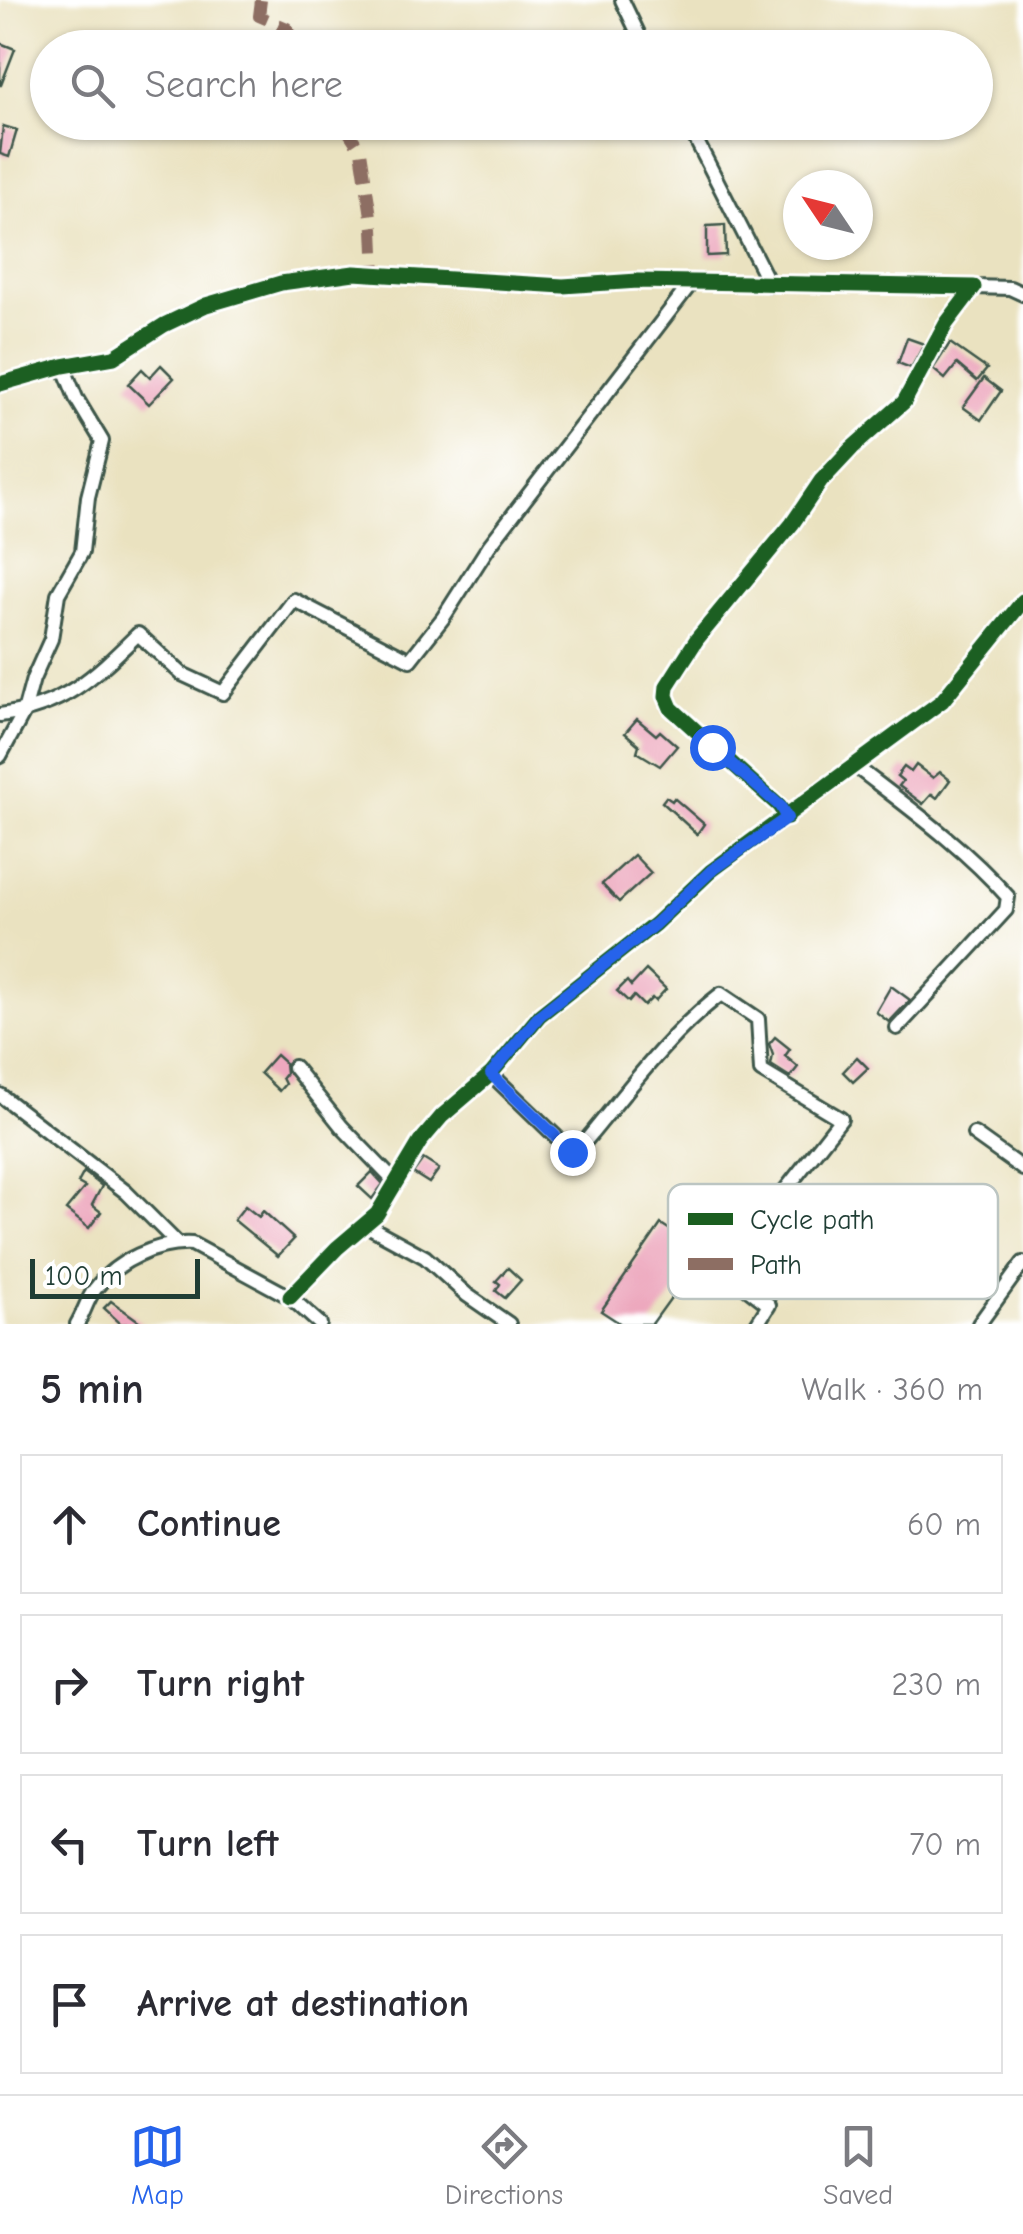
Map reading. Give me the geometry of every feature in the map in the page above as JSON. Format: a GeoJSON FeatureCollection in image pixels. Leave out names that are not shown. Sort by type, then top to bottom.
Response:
{"type":"FeatureCollection","features":[{"type":"Feature","properties":{"kind":"street"},"geometry":{"type":"LineString","coordinates":[[622,0],[636,30]]}},
{"type":"Feature","properties":{"kind":"street"},"geometry":{"type":"LineString","coordinates":[[696,140],[770,285]]}},
{"type":"Feature","properties":{"kind":"street"},"geometry":{"type":"LineString","coordinates":[[0,384],[114,357],[206,305],[282,283],[354,273],[563,286],[638,281],[1010,288],[1023,294]]}},
{"type":"Feature","properties":{"kind":"street"},"geometry":{"type":"LineString","coordinates":[[0,714],[24,712],[80,689],[138,634],[182,674],[223,693],[294,600],[410,660],[489,546],[692,282]]}},
{"type":"Feature","properties":{"kind":"street"},"geometry":{"type":"LineString","coordinates":[[787,818],[780,806],[671,708],[667,686],[697,640],[792,524],[821,481],[904,402],[946,324],[974,288]]}},
{"type":"Feature","properties":{"kind":"street"},"geometry":{"type":"LineString","coordinates":[[0,756],[24,712],[33,679],[52,639],[58,594],[82,552],[88,497],[102,441],[76,398],[63,366]]}},
{"type":"Feature","properties":{"kind":"street"},"geometry":{"type":"LineString","coordinates":[[290,1297],[336,1248],[377,1214],[420,1142],[442,1116],[491,1074],[540,1015],[655,924],[711,871],[942,701],[1023,601]]}},
{"type":"Feature","properties":{"kind":"street"},"geometry":{"type":"LineString","coordinates":[[856,766],[948,840],[1008,897],[1006,910],[897,1028]]}},
{"type":"Feature","properties":{"kind":"street"},"geometry":{"type":"LineString","coordinates":[[491,1074],[572,1152],[701,1009],[721,994],[758,1020],[761,1072],[841,1119],[790,1184]]}},
{"type":"Feature","properties":{"kind":"street"},"geometry":{"type":"LineString","coordinates":[[294,1067],[342,1127],[396,1183]]}},
{"type":"Feature","properties":{"kind":"street"},"geometry":{"type":"LineString","coordinates":[[0,1095],[126,1192],[177,1243]]}},
{"type":"Feature","properties":{"kind":"street"},"geometry":{"type":"LineString","coordinates":[[974,1134],[1023,1169]]}},
{"type":"Feature","properties":{"kind":"street"},"geometry":{"type":"LineString","coordinates":[[366,1224],[425,1256],[467,1295],[509,1324]]}},
{"type":"Feature","properties":{"kind":"street"},"geometry":{"type":"LineString","coordinates":[[77,1324],[92,1291],[114,1269],[161,1246],[177,1243],[192,1244],[290,1297],[320,1324]]}},
{"type":"Feature","properties":{"kind":"street"},"geometry":{"type":"LineString","coordinates":[[998,1298],[1023,1263]]}},
{"type":"Feature","properties":{"kind":"street"},"geometry":{"type":"LineString","coordinates":[[757,1324],[769,1305],[761,1299]]}},
{"type":"Feature","properties":{"kind":"street"},"geometry":{"type":"LineString","coordinates":[[979,1324],[997,1299]]}},
{"type":"Feature","properties":{"kind":"building"},"geometry":{"type":"Polygon","coordinates":[[[0,43],[15,49],[1,85],[0,85],[0,43]]]}},
{"type":"Feature","properties":{"kind":"building"},"geometry":{"type":"Polygon","coordinates":[[[3,126],[17,130],[9,157],[0,154],[3,126]]]}},
{"type":"Feature","properties":{"kind":"building"},"geometry":{"type":"Polygon","coordinates":[[[725,225],[726,255],[707,256],[707,226],[725,225]]]}},
{"type":"Feature","properties":{"kind":"building"},"geometry":{"type":"Polygon","coordinates":[[[907,338],[924,344],[911,368],[898,363],[907,338]]]}},
{"type":"Feature","properties":{"kind":"building"},"geometry":{"type":"Polygon","coordinates":[[[950,343],[987,369],[977,381],[957,364],[945,379],[933,369],[950,343]]]}},
{"type":"Feature","properties":{"kind":"building"},"geometry":{"type":"Polygon","coordinates":[[[161,365],[174,378],[149,404],[128,384],[142,369],[150,377],[161,365]]]}},
{"type":"Feature","properties":{"kind":"building"},"geometry":{"type":"Polygon","coordinates":[[[984,378],[1001,391],[981,420],[963,407],[984,378]]]}},
{"type":"Feature","properties":{"kind":"building"},"geometry":{"type":"Polygon","coordinates":[[[637,719],[677,746],[660,766],[637,752],[639,745],[625,733],[637,719]]]}},
{"type":"Feature","properties":{"kind":"building"},"geometry":{"type":"Polygon","coordinates":[[[916,765],[933,778],[940,772],[950,780],[937,798],[932,794],[923,804],[899,786],[903,781],[897,776],[904,767],[911,772],[916,765]]]}},
{"type":"Feature","properties":{"kind":"building"},"geometry":{"type":"Polygon","coordinates":[[[666,797],[672,801],[674,798],[704,824],[697,834],[662,802],[666,797]]]}},
{"type":"Feature","properties":{"kind":"building"},"geometry":{"type":"Polygon","coordinates":[[[634,855],[651,873],[619,902],[602,884],[634,855]]]}},
{"type":"Feature","properties":{"kind":"building"},"geometry":{"type":"Polygon","coordinates":[[[646,970],[666,989],[644,1006],[634,996],[629,1002],[617,991],[627,981],[631,986],[646,970]]]}},
{"type":"Feature","properties":{"kind":"building"},"geometry":{"type":"Polygon","coordinates":[[[891,986],[910,1000],[889,1022],[876,1012],[891,986]]]}},
{"type":"Feature","properties":{"kind":"building"},"geometry":{"type":"Polygon","coordinates":[[[775,1037],[790,1049],[785,1056],[798,1067],[790,1077],[771,1065],[769,1044],[775,1037]]]}},
{"type":"Feature","properties":{"kind":"building"},"geometry":{"type":"Polygon","coordinates":[[[276,1055],[285,1063],[286,1073],[282,1078],[285,1084],[279,1091],[260,1073],[276,1055]]]}},
{"type":"Feature","properties":{"kind":"building"},"geometry":{"type":"Polygon","coordinates":[[[857,1057],[868,1068],[853,1082],[843,1072],[857,1057]]]}},
{"type":"Feature","properties":{"kind":"building"},"geometry":{"type":"Polygon","coordinates":[[[423,1159],[439,1169],[429,1183],[413,1173],[423,1159]]]}},
{"type":"Feature","properties":{"kind":"building"},"geometry":{"type":"Polygon","coordinates":[[[84,1172],[102,1186],[92,1205],[101,1212],[89,1228],[66,1210],[85,1187],[78,1183],[84,1172]]]}},
{"type":"Feature","properties":{"kind":"building"},"geometry":{"type":"Polygon","coordinates":[[[372,1172],[383,1184],[372,1199],[358,1186],[372,1172]]]}},
{"type":"Feature","properties":{"kind":"building"},"geometry":{"type":"Polygon","coordinates":[[[245,1206],[259,1217],[263,1211],[294,1239],[278,1256],[234,1220],[245,1206]]]}},
{"type":"Feature","properties":{"kind":"building"},"geometry":{"type":"Polygon","coordinates":[[[661,1224],[668,1229],[670,1299],[652,1324],[621,1324],[601,1311],[661,1224]]]}},
{"type":"Feature","properties":{"kind":"building"},"geometry":{"type":"Polygon","coordinates":[[[508,1268],[521,1280],[505,1298],[496,1291],[500,1284],[496,1281],[508,1268]]]}},
{"type":"Feature","properties":{"kind":"building"},"geometry":{"type":"Polygon","coordinates":[[[111,1301],[143,1324],[121,1324],[104,1308],[111,1301]]]}},
{"type":"Feature","properties":{"kind":"marked path"},"geometry":{"type":"LineString","coordinates":[[261,0],[259,16],[288,30]]}},
{"type":"Feature","properties":{"kind":"marked path"},"geometry":{"type":"LineString","coordinates":[[354,140],[361,151],[373,229],[375,275]]}},
{"type":"Feature","properties":{"kind":"cycle path"},"geometry":{"type":"LineString","coordinates":[[0,384],[114,357],[164,325],[206,305],[281,283],[354,273],[563,286],[638,281],[974,287],[946,324],[904,402],[821,481],[792,524],[697,639],[667,686],[671,708],[779,806],[787,818]]}},
{"type":"Feature","properties":{"kind":"cycle path"},"geometry":{"type":"LineString","coordinates":[[290,1297],[337,1248],[377,1214],[420,1142],[442,1116],[491,1074],[540,1015],[655,924],[711,871],[942,701],[1023,601]]}},
{"type":"Feature","properties":{"kind":"route"},"geometry":{"type":"LineString","coordinates":[[572,1152],[491,1074],[540,1015],[655,924],[711,871],[787,818],[780,806],[712,747]]}}]}
